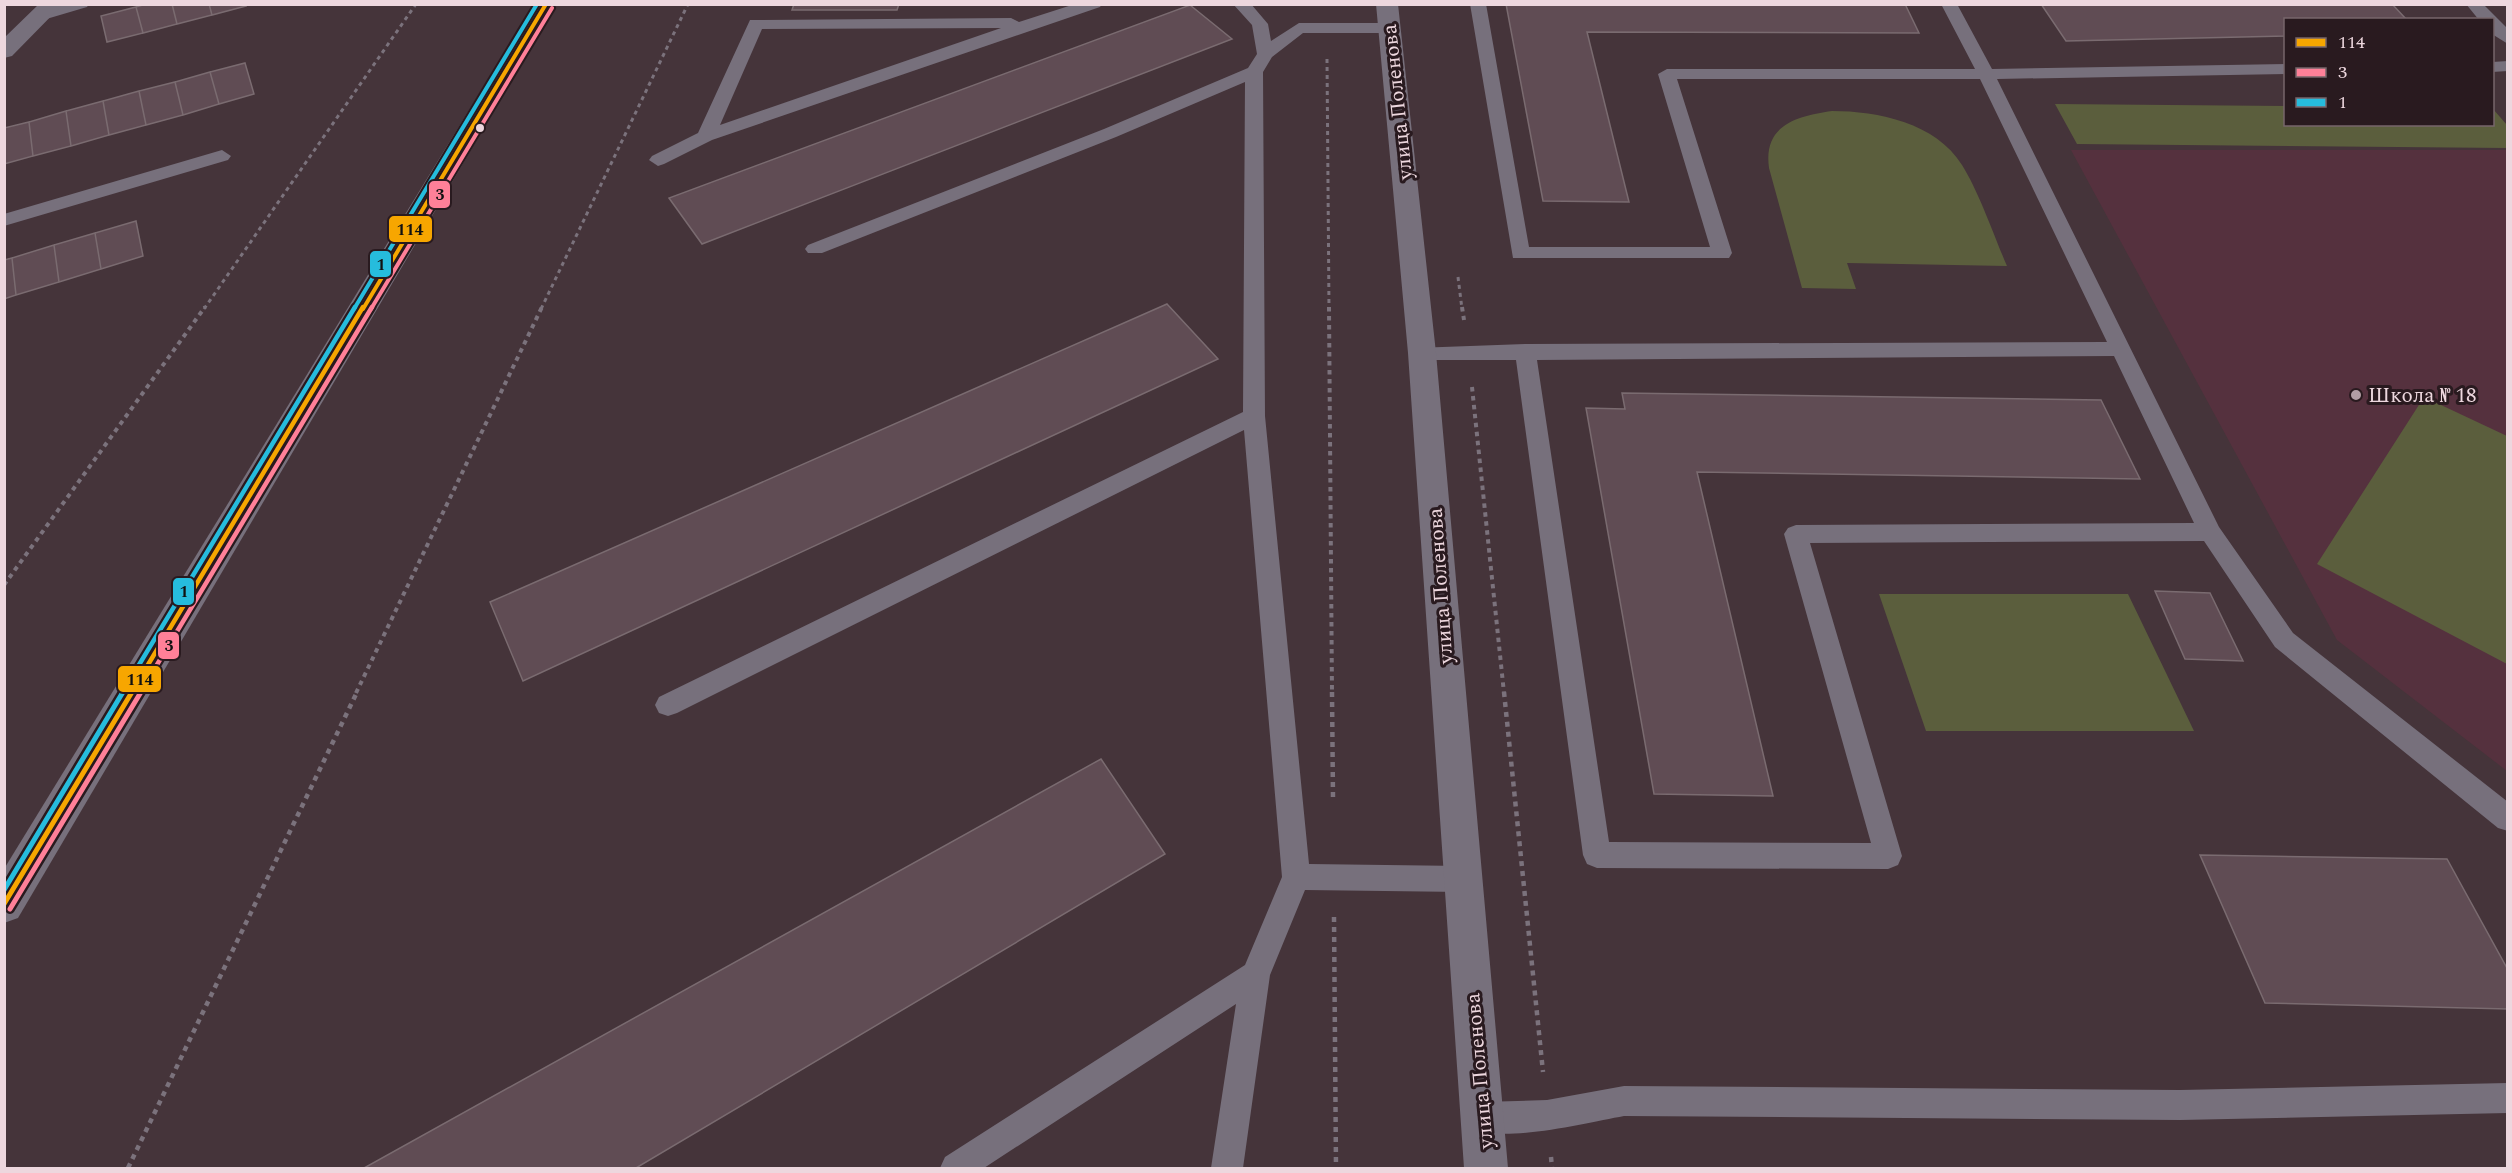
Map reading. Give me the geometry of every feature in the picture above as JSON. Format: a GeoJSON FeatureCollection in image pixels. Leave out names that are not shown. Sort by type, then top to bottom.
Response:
{"type":"FeatureCollection","features":[{"type":"Feature","properties":{"kind":"street"},"geometry":{"type":"LineString","coordinates":[[4,905],[546,4]]}},
{"type":"Feature","properties":{"kind":"street"},"geometry":{"type":"LineString","coordinates":[[4,51],[48,10]]}},
{"type":"Feature","properties":{"kind":"street","name":"улица Поленова"},"geometry":{"type":"LineString","coordinates":[[1389,16],[1422,353],[1486,1168]]}},
{"type":"Feature","properties":{"kind":"lane"},"geometry":{"type":"LineString","coordinates":[[48,10],[81,4]]}},
{"type":"Feature","properties":{"kind":"lane"},"geometry":{"type":"LineString","coordinates":[[658,160],[706,136],[1032,22],[1094,4]]}},
{"type":"Feature","properties":{"kind":"lane"},"geometry":{"type":"LineString","coordinates":[[1227,1168],[1255,975],[1296,878],[1254,416],[1260,24],[1241,4]]}},
{"type":"Feature","properties":{"kind":"lane"},"geometry":{"type":"LineString","coordinates":[[1478,4],[1520,253],[1722,253],[1667,74],[1986,74],[2284,69]]}},
{"type":"Feature","properties":{"kind":"lane"},"geometry":{"type":"LineString","coordinates":[[1949,4],[1986,74],[2210,532],[2284,640],[2508,819]]}},
{"type":"Feature","properties":{"kind":"lane"},"geometry":{"type":"LineString","coordinates":[[2474,4],[2486,18]]}},
{"type":"Feature","properties":{"kind":"lane"},"geometry":{"type":"LineString","coordinates":[[815,249],[1110,133],[1260,63],[1299,28],[1389,16]]}},
{"type":"Feature","properties":{"kind":"lane"},"geometry":{"type":"LineString","coordinates":[[706,136],[756,24],[1032,22]]}},
{"type":"Feature","properties":{"kind":"lane"},"geometry":{"type":"LineString","coordinates":[[2494,25],[2508,39]]}},
{"type":"Feature","properties":{"kind":"lane"},"geometry":{"type":"LineString","coordinates":[[4,220],[222,156]]}},
{"type":"Feature","properties":{"kind":"lane"},"geometry":{"type":"LineString","coordinates":[[1422,353],[2119,349]]}},
{"type":"Feature","properties":{"kind":"lane"},"geometry":{"type":"LineString","coordinates":[[1525,351],[1598,855],[1888,856],[1796,534],[2210,532]]}},
{"type":"Feature","properties":{"kind":"lane"},"geometry":{"type":"LineString","coordinates":[[668,705],[1254,416]]}},
{"type":"Feature","properties":{"kind":"lane"},"geometry":{"type":"LineString","coordinates":[[1296,878],[1463,879]]}},
{"type":"Feature","properties":{"kind":"lane"},"geometry":{"type":"LineString","coordinates":[[956,1168],[1255,975]]}},
{"type":"Feature","properties":{"kind":"lane"},"geometry":{"type":"LineString","coordinates":[[1482,1118],[1547,1115],[1624,1101],[2180,1105],[2508,1098]]}},
{"type":"Feature","properties":{"kind":"path"},"geometry":{"type":"LineString","coordinates":[[4,585],[150,386],[416,4]]}},
{"type":"Feature","properties":{"kind":"path"},"geometry":{"type":"LineString","coordinates":[[129,1168],[688,4]]}},
{"type":"Feature","properties":{"kind":"path"},"geometry":{"type":"LineString","coordinates":[[1327,52],[1333,800]]}},
{"type":"Feature","properties":{"kind":"path"},"geometry":{"type":"LineString","coordinates":[[1457,270],[1468,351],[1552,1168]]}},
{"type":"Feature","properties":{"kind":"path"},"geometry":{"type":"LineString","coordinates":[[1334,907],[1335,1168]]}},
{"type":"Feature","properties":{"kind":"shaded area","name":"Школа № 18"},"geometry":{"type":"Polygon","coordinates":[[[2071,150],[2507,150],[2507,771],[2337,640],[2071,150]]]}},
{"type":"Feature","properties":{"kind":"green space"},"geometry":{"type":"Polygon","coordinates":[[[2055,104],[2284,106],[2284,126],[2494,126],[2494,110],[2507,125],[2507,148],[2077,144],[2055,104]]]}},
{"type":"Feature","properties":{"kind":"green space"},"geometry":{"type":"Polygon","coordinates":[[[1832,111],[1868,114],[1904,122],[1922,129],[1951,151],[1962,165],[1974,188],[2007,266],[1847,263],[1856,289],[1802,288],[1769,168],[1769,153],[1771,142],[1785,125],[1807,116],[1832,111]]]}},
{"type":"Feature","properties":{"kind":"green space"},"geometry":{"type":"Polygon","coordinates":[[[2424,397],[2507,436],[2507,664],[2317,564],[2424,397]]]}},
{"type":"Feature","properties":{"kind":"green space"},"geometry":{"type":"Polygon","coordinates":[[[1879,594],[2128,594],[2194,731],[1926,731],[1879,594]]]}},
{"type":"Feature","properties":{"kind":"building"},"geometry":{"type":"Polygon","coordinates":[[[146,4],[172,4],[177,24],[143,33],[136,7],[146,4]]]}},
{"type":"Feature","properties":{"kind":"building"},"geometry":{"type":"Polygon","coordinates":[[[172,4],[209,4],[212,15],[177,24],[172,4]]]}},
{"type":"Feature","properties":{"kind":"building"},"geometry":{"type":"Polygon","coordinates":[[[209,4],[245,4],[246,6],[212,15],[209,4]]]}},
{"type":"Feature","properties":{"kind":"building"},"geometry":{"type":"Polygon","coordinates":[[[794,4],[899,4],[897,10],[792,10],[794,4]]]}},
{"type":"Feature","properties":{"kind":"building"},"geometry":{"type":"Polygon","coordinates":[[[1506,4],[1905,4],[1919,33],[1587,32],[1629,202],[1543,201],[1506,4]]]}},
{"type":"Feature","properties":{"kind":"building"},"geometry":{"type":"Polygon","coordinates":[[[2041,4],[2392,4],[2405,18],[2284,18],[2284,36],[2066,41],[2041,4]]]}},
{"type":"Feature","properties":{"kind":"building"},"geometry":{"type":"Polygon","coordinates":[[[1190,5],[1232,39],[702,244],[669,198],[1190,5]]]}},
{"type":"Feature","properties":{"kind":"building"},"geometry":{"type":"Polygon","coordinates":[[[136,7],[143,33],[107,42],[101,16],[136,7]]]}},
{"type":"Feature","properties":{"kind":"building"},"geometry":{"type":"Polygon","coordinates":[[[245,63],[254,94],[219,104],[210,72],[245,63]]]}},
{"type":"Feature","properties":{"kind":"building"},"geometry":{"type":"Polygon","coordinates":[[[210,72],[219,104],[183,115],[175,82],[210,72]]]}},
{"type":"Feature","properties":{"kind":"building"},"geometry":{"type":"Polygon","coordinates":[[[175,82],[183,115],[146,125],[139,91],[175,82]]]}},
{"type":"Feature","properties":{"kind":"building"},"geometry":{"type":"Polygon","coordinates":[[[139,91],[146,125],[109,135],[103,101],[139,91]]]}},
{"type":"Feature","properties":{"kind":"building"},"geometry":{"type":"Polygon","coordinates":[[[103,101],[109,135],[71,146],[66,111],[103,101]]]}},
{"type":"Feature","properties":{"kind":"building"},"geometry":{"type":"Polygon","coordinates":[[[66,111],[71,146],[33,156],[29,122],[66,111]]]}},
{"type":"Feature","properties":{"kind":"building"},"geometry":{"type":"Polygon","coordinates":[[[29,122],[33,156],[4,164],[4,128],[29,122]]]}},
{"type":"Feature","properties":{"kind":"building"},"geometry":{"type":"Polygon","coordinates":[[[136,221],[143,256],[101,269],[95,233],[136,221]]]}},
{"type":"Feature","properties":{"kind":"building"},"geometry":{"type":"Polygon","coordinates":[[[95,233],[101,269],[59,282],[54,245],[95,233]]]}},
{"type":"Feature","properties":{"kind":"building"},"geometry":{"type":"Polygon","coordinates":[[[54,245],[59,282],[16,295],[12,258],[54,245]]]}},
{"type":"Feature","properties":{"kind":"building"},"geometry":{"type":"Polygon","coordinates":[[[12,258],[16,295],[4,299],[4,260],[12,258]]]}},
{"type":"Feature","properties":{"kind":"building"},"geometry":{"type":"Polygon","coordinates":[[[1167,304],[1218,359],[523,681],[490,602],[1167,304]]]}},
{"type":"Feature","properties":{"kind":"building"},"geometry":{"type":"Polygon","coordinates":[[[1622,393],[2101,400],[2140,479],[1697,472],[1773,796],[1654,794],[1586,408],[1625,409],[1622,393]]]}},
{"type":"Feature","properties":{"kind":"building"},"geometry":{"type":"Polygon","coordinates":[[[2155,591],[2210,593],[2243,661],[2185,659],[2155,591]]]}},
{"type":"Feature","properties":{"kind":"building"},"geometry":{"type":"Polygon","coordinates":[[[1101,759],[1165,854],[636,1168],[364,1168],[1101,759]]]}},
{"type":"Feature","properties":{"kind":"building"},"geometry":{"type":"Polygon","coordinates":[[[2200,855],[2447,859],[2508,970],[2508,1009],[2265,1003],[2200,855]]]}},
{"type":"Feature","properties":{"kind":"transit line","name":"1"},"geometry":{"type":"LineString","coordinates":[[4,890],[537,4]]}},
{"type":"Feature","properties":{"kind":"transit line","name":"114"},"geometry":{"type":"LineString","coordinates":[[4,904],[546,4]]}},
{"type":"Feature","properties":{"kind":"transit line","name":"3"},"geometry":{"type":"LineString","coordinates":[[10,909],[552,8]]}},
{"type":"Feature","properties":{"kind":"place","name":"Школа № 18"},"geometry":{"type":"Point","coordinates":[2356,395]}}]}
